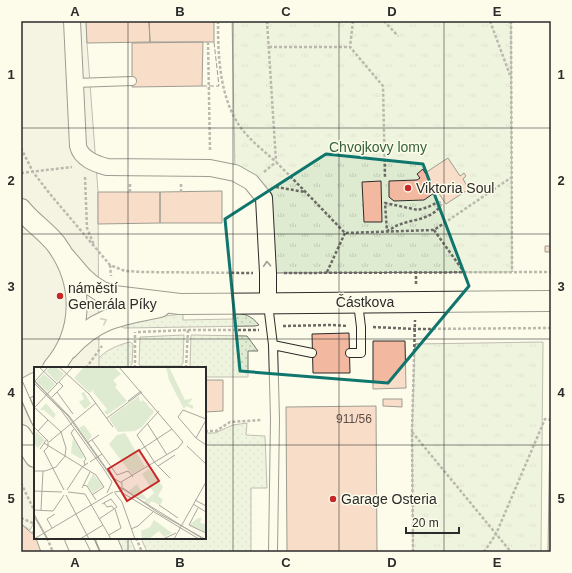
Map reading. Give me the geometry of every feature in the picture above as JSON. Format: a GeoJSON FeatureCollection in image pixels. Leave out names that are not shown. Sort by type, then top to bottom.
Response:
{"type":"FeatureCollection","features":[{"type":"Feature","properties":{"kind":"street"},"geometry":{"type":"LineString","coordinates":[[72,21],[78,146],[84,161],[107,167],[217,169],[235,173],[251,182],[264,198],[268,303]]}},
{"type":"Feature","properties":{"kind":"street"},"geometry":{"type":"LineString","coordinates":[[21,209],[54,242],[64,256],[75,283],[77,305],[75,327],[70,341],[57,363]]}},
{"type":"Feature","properties":{"kind":"street"},"geometry":{"type":"LineString","coordinates":[[21,217],[42,230]]}},
{"type":"Feature","properties":{"kind":"street","name":"Částkova"},"geometry":{"type":"LineString","coordinates":[[64,256],[91,286],[102,292],[114,296],[180,304],[551,301]]}},
{"type":"Feature","properties":{"kind":"street","name":"Částkova"},"geometry":{"type":"LineString","coordinates":[[57,363],[82,334],[101,322],[115,316],[180,304]]}},
{"type":"Feature","properties":{"kind":"street"},"geometry":{"type":"LineString","coordinates":[[21,435],[34,455]]}},
{"type":"Feature","properties":{"kind":"street"},"geometry":{"type":"LineString","coordinates":[[75,539],[81,552]]}},
{"type":"Feature","properties":{"kind":"street"},"geometry":{"type":"LineString","coordinates":[[106,539],[112,552]]}},
{"type":"Feature","properties":{"kind":"lane"},"geometry":{"type":"LineString","coordinates":[[75,83],[132,81]]}},
{"type":"Feature","properties":{"kind":"lane"},"geometry":{"type":"LineString","coordinates":[[350,353],[361,353],[361,327],[358,302]]}},
{"type":"Feature","properties":{"kind":"lane"},"geometry":{"type":"LineString","coordinates":[[268,303],[273,345],[275,419],[273,552]]}},
{"type":"Feature","properties":{"kind":"lane"},"geometry":{"type":"LineString","coordinates":[[273,345],[312,353]]}},
{"type":"Feature","properties":{"kind":"lane"},"geometry":{"type":"LineString","coordinates":[[25,388],[34,417]]}},
{"type":"Feature","properties":{"kind":"lane"},"geometry":{"type":"LineString","coordinates":[[89,539],[95,552]]}},
{"type":"Feature","properties":{"kind":"path"},"geometry":{"type":"LineString","coordinates":[[218,21],[218,50],[223,84],[230,108],[242,130],[258,148],[276,162],[345,233],[434,230],[512,177]]}},
{"type":"Feature","properties":{"kind":"path"},"geometry":{"type":"LineString","coordinates":[[267,21],[276,162]]}},
{"type":"Feature","properties":{"kind":"path"},"geometry":{"type":"LineString","coordinates":[[353,21],[350,47],[383,86],[385,178]]}},
{"type":"Feature","properties":{"kind":"path"},"geometry":{"type":"LineString","coordinates":[[384,21],[398,36]]}},
{"type":"Feature","properties":{"kind":"path"},"geometry":{"type":"LineString","coordinates":[[490,21],[510,76]]}},
{"type":"Feature","properties":{"kind":"path"},"geometry":{"type":"LineString","coordinates":[[511,21],[510,76],[512,272]]}},
{"type":"Feature","properties":{"kind":"path"},"geometry":{"type":"LineString","coordinates":[[208,42],[217,169]]}},
{"type":"Feature","properties":{"kind":"path"},"geometry":{"type":"LineString","coordinates":[[269,47],[350,47]]}},
{"type":"Feature","properties":{"kind":"path"},"geometry":{"type":"LineString","coordinates":[[21,148],[33,172],[71,220],[110,265],[125,270],[142,272],[268,273],[416,271],[551,272]]}},
{"type":"Feature","properties":{"kind":"path"},"geometry":{"type":"LineString","coordinates":[[21,172],[33,172],[84,161],[87,228],[95,247]]}},
{"type":"Feature","properties":{"kind":"path"},"geometry":{"type":"LineString","coordinates":[[268,168],[276,162]]}},
{"type":"Feature","properties":{"kind":"path"},"geometry":{"type":"LineString","coordinates":[[130,181],[130,192]]}},
{"type":"Feature","properties":{"kind":"path"},"geometry":{"type":"LineString","coordinates":[[181,182],[181,192]]}},
{"type":"Feature","properties":{"kind":"path"},"geometry":{"type":"LineString","coordinates":[[264,198],[277,187],[306,192]]}},
{"type":"Feature","properties":{"kind":"path"},"geometry":{"type":"LineString","coordinates":[[385,202],[418,210],[438,202],[442,203],[440,208],[425,218],[401,224],[387,231],[385,202]]}},
{"type":"Feature","properties":{"kind":"path"},"geometry":{"type":"LineString","coordinates":[[434,230],[464,272]]}},
{"type":"Feature","properties":{"kind":"path"},"geometry":{"type":"LineString","coordinates":[[326,272],[345,233]]}},
{"type":"Feature","properties":{"kind":"path"},"geometry":{"type":"LineString","coordinates":[[413,552],[412,432],[416,271]]}},
{"type":"Feature","properties":{"kind":"path"},"geometry":{"type":"LineString","coordinates":[[129,334],[135,332],[188,330],[258,330],[270,326],[332,325],[415,329],[551,328]]}},
{"type":"Feature","properties":{"kind":"path"},"geometry":{"type":"LineString","coordinates":[[186,367],[188,330]]}},
{"type":"Feature","properties":{"kind":"path"},"geometry":{"type":"LineString","coordinates":[[135,332],[135,367]]}},
{"type":"Feature","properties":{"kind":"path"},"geometry":{"type":"LineString","coordinates":[[87,367],[102,346],[107,342]]}},
{"type":"Feature","properties":{"kind":"path"},"geometry":{"type":"LineString","coordinates":[[206,431],[216,431],[230,422],[275,419]]}},
{"type":"Feature","properties":{"kind":"path"},"geometry":{"type":"LineString","coordinates":[[484,552],[496,534],[545,419],[551,420]]}},
{"type":"Feature","properties":{"kind":"path"},"geometry":{"type":"LineString","coordinates":[[412,432],[511,552]]}},
{"type":"Feature","properties":{"kind":"path"},"geometry":{"type":"LineString","coordinates":[[21,483],[34,510]]}},
{"type":"Feature","properties":{"kind":"path"},"geometry":{"type":"LineString","coordinates":[[21,518],[34,524]]}},
{"type":"Feature","properties":{"kind":"path"},"geometry":{"type":"LineString","coordinates":[[47,539],[53,552]]}},
{"type":"Feature","properties":{"kind":"path"},"geometry":{"type":"LineString","coordinates":[[136,539],[142,552]]}},
{"type":"Feature","properties":{"kind":"highlighted area"},"geometry":{"type":"Polygon","coordinates":[[[326,154],[423,164],[469,286],[388,383],[240,371],[225,219],[326,154]]]}},
{"type":"Feature","properties":{"kind":"green space","name":"Chvojkovy lomy"},"geometry":{"type":"Polygon","coordinates":[[[232,21],[511,21],[512,272],[268,273],[264,198],[235,173],[232,21]]]}},
{"type":"Feature","properties":{"kind":"green space"},"geometry":{"type":"Polygon","coordinates":[[[233,313],[248,316],[254,319],[259,325],[124,328],[120,326],[119,321],[183,314],[183,320],[233,319],[233,313]]]}},
{"type":"Feature","properties":{"kind":"green space"},"geometry":{"type":"Polygon","coordinates":[[[184,335],[183,363],[181,366],[140,366],[140,337],[184,335]]]}},
{"type":"Feature","properties":{"kind":"green space"},"geometry":{"type":"Polygon","coordinates":[[[191,335],[247,336],[258,351],[248,351],[248,377],[206,377],[206,367],[190,367],[191,335]]]}},
{"type":"Feature","properties":{"kind":"green space"},"geometry":{"type":"Polygon","coordinates":[[[130,342],[133,344],[132,364],[130,367],[94,367],[103,354],[119,345],[130,342]]]}},
{"type":"Feature","properties":{"kind":"green space"},"geometry":{"type":"Polygon","coordinates":[[[543,342],[541,552],[413,552],[412,432],[415,344],[543,342]]]}},
{"type":"Feature","properties":{"kind":"green space"},"geometry":{"type":"Polygon","coordinates":[[[247,423],[246,435],[265,436],[267,488],[251,488],[251,552],[147,552],[141,539],[206,539],[206,433],[215,433],[233,425],[247,423]]]}},
{"type":"Feature","properties":{"kind":"green space"},"geometry":{"type":"Polygon","coordinates":[[[112,539],[130,539],[136,552],[118,552],[112,539]]]}},
{"type":"Feature","properties":{"kind":"shaded area","name":"náměstí Generála Píky"},"geometry":{"type":"Polygon","coordinates":[[[21,21],[86,21],[98,192],[99,367],[34,367],[34,523],[30,530],[21,524],[21,21]]]}},
{"type":"Feature","properties":{"kind":"building"},"geometry":{"type":"Polygon","coordinates":[[[86,21],[149,21],[150,42],[87,43],[86,21]]]}},
{"type":"Feature","properties":{"kind":"building"},"geometry":{"type":"Polygon","coordinates":[[[149,21],[214,21],[214,42],[150,42],[149,21]]]}},
{"type":"Feature","properties":{"kind":"building"},"geometry":{"type":"Polygon","coordinates":[[[203,42],[202,86],[132,87],[132,43],[203,42]]]}},
{"type":"Feature","properties":{"kind":"building"},"geometry":{"type":"Polygon","coordinates":[[[448,158],[460,176],[464,173],[466,176],[463,179],[469,189],[446,204],[437,191],[424,200],[394,201],[389,197],[389,181],[417,180],[420,178],[417,174],[423,169],[425,173],[448,158]]]}},
{"type":"Feature","properties":{"kind":"building"},"geometry":{"type":"Polygon","coordinates":[[[381,181],[382,222],[364,222],[362,182],[381,181]]]}},
{"type":"Feature","properties":{"kind":"building"},"geometry":{"type":"Polygon","coordinates":[[[222,191],[222,223],[160,223],[160,192],[222,191]]]}},
{"type":"Feature","properties":{"kind":"building"},"geometry":{"type":"Polygon","coordinates":[[[98,192],[160,192],[160,223],[98,224],[98,192]]]}},
{"type":"Feature","properties":{"kind":"building"},"geometry":{"type":"Polygon","coordinates":[[[545,246],[551,246],[551,252],[545,252],[545,246]]]}},
{"type":"Feature","properties":{"kind":"building"},"geometry":{"type":"Polygon","coordinates":[[[349,333],[350,373],[313,373],[312,334],[349,333]]]}},
{"type":"Feature","properties":{"kind":"building"},"geometry":{"type":"Polygon","coordinates":[[[373,341],[405,341],[406,388],[373,389],[373,341]]]}},
{"type":"Feature","properties":{"kind":"building"},"geometry":{"type":"Polygon","coordinates":[[[206,380],[223,380],[223,411],[206,412],[206,380]]]}},
{"type":"Feature","properties":{"kind":"building"},"geometry":{"type":"Polygon","coordinates":[[[383,399],[402,399],[402,407],[383,406],[383,399]]]}},
{"type":"Feature","properties":{"kind":"building"},"geometry":{"type":"Polygon","coordinates":[[[376,406],[377,552],[287,552],[286,407],[376,406]]]}},
{"type":"Feature","properties":{"kind":"building"},"geometry":{"type":"Polygon","coordinates":[[[550,425],[551,552],[548,552],[550,425]]]}},
{"type":"Feature","properties":{"kind":"building"},"geometry":{"type":"Polygon","coordinates":[[[21,524],[34,535],[34,539],[36,539],[41,552],[21,552],[21,524]]]}},
{"type":"Feature","properties":{"kind":"tram line"},"geometry":{"type":"LineString","coordinates":[[21,378],[34,408]]}},
{"type":"Feature","properties":{"kind":"tram line"},"geometry":{"type":"LineString","coordinates":[[21,399],[34,428]]}},
{"type":"Feature","properties":{"kind":"tram line"},"geometry":{"type":"LineString","coordinates":[[84,539],[91,552]]}},
{"type":"Feature","properties":{"kind":"tram line"},"geometry":{"type":"LineString","coordinates":[[94,539],[100,552]]}},
{"type":"Feature","properties":{"kind":"fence"},"geometry":{"type":"LineString","coordinates":[[202,86],[219,86],[214,42]]}},
{"type":"Feature","properties":{"kind":"place","name":"Viktoria Soul"},"geometry":{"type":"Point","coordinates":[408,188]}},
{"type":"Feature","properties":{"kind":"place","name":"náměstí Generála Píky"},"geometry":{"type":"Point","coordinates":[60,296]}},
{"type":"Feature","properties":{"kind":"place","name":"Garage Osteria"},"geometry":{"type":"Point","coordinates":[333,499]}}]}
